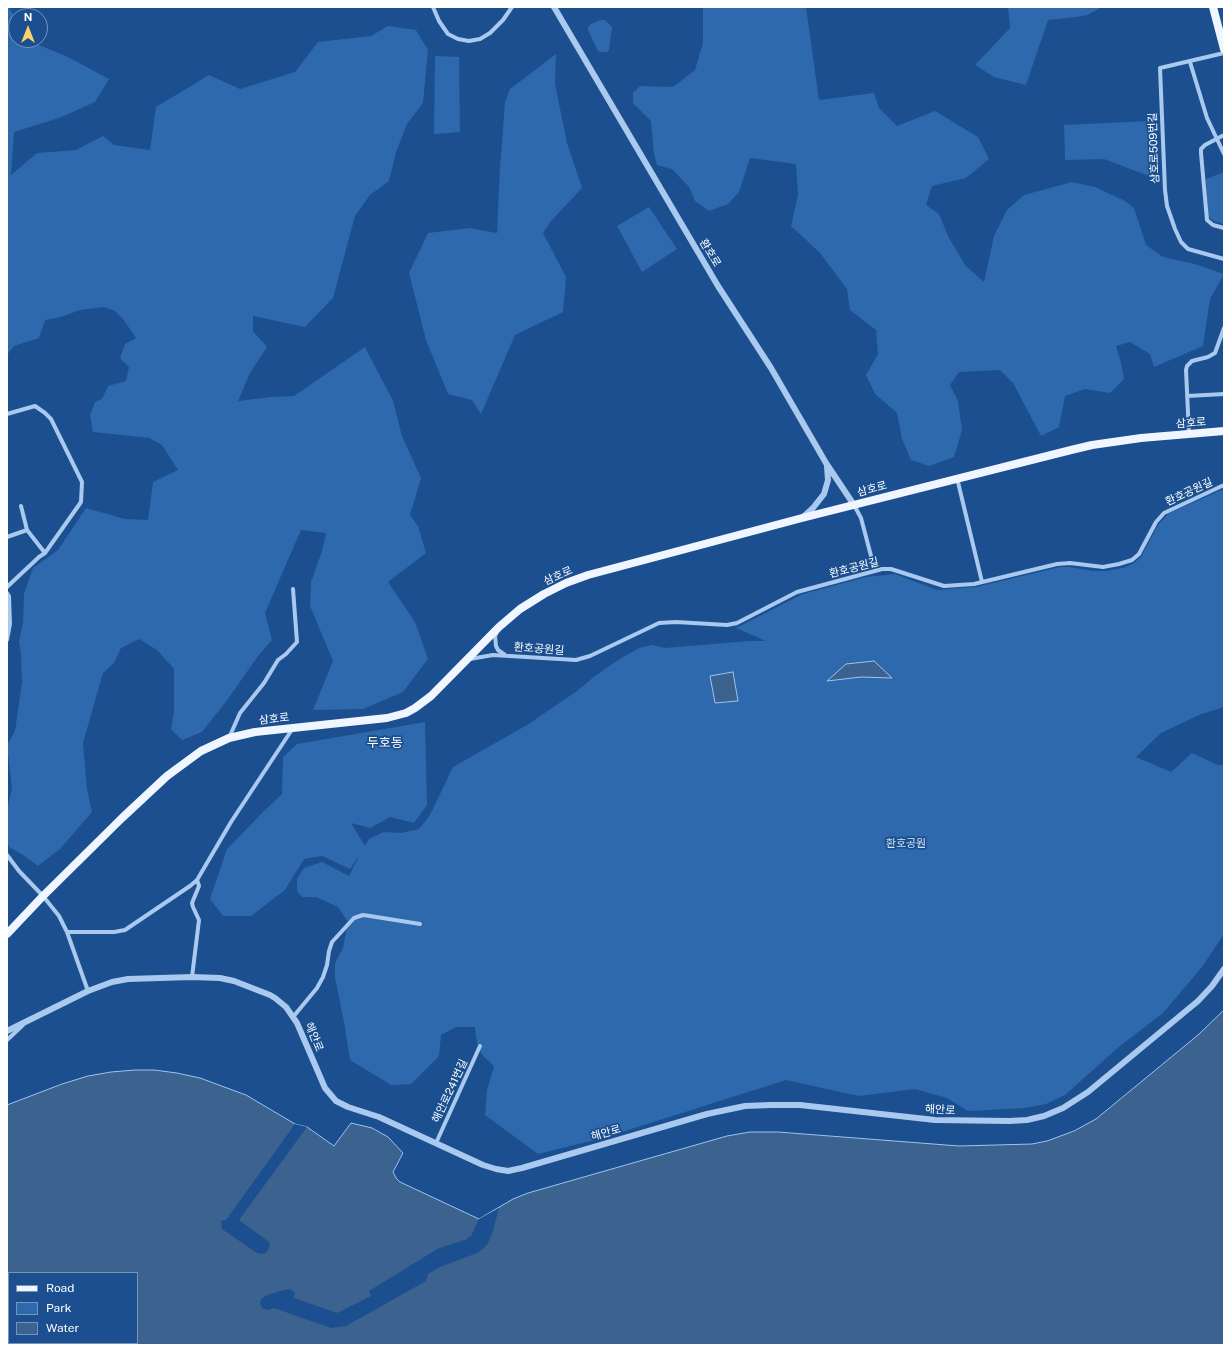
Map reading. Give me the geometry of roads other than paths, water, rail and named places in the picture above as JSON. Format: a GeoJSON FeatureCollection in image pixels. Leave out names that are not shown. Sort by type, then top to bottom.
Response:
{"type":"FeatureCollection","features":[{"type":"Feature","properties":{"kind":"main road"},"geometry":{"type":"LineString","coordinates":[[1213,7],[1224,49]]}},
{"type":"Feature","properties":{"kind":"main road","name":"삼호로"},"geometry":{"type":"LineString","coordinates":[[7,934],[43,896],[167,776],[201,751],[229,738],[255,732],[387,718],[406,713],[431,696],[499,627],[520,610],[544,594],[579,578],[956,478],[1092,445],[1141,438],[1224,431]]}},
{"type":"Feature","properties":{"kind":"street"},"geometry":{"type":"LineString","coordinates":[[433,7],[439,21],[448,34],[458,39],[469,41],[480,39],[490,33],[503,20],[512,7]]}},
{"type":"Feature","properties":{"kind":"street","name":"환호로"},"geometry":{"type":"LineString","coordinates":[[554,7],[718,286],[771,368],[826,463],[854,505]]}},
{"type":"Feature","properties":{"kind":"street","name":"삼호로509번길"},"geometry":{"type":"LineString","coordinates":[[1224,53],[1160,68],[1166,198],[1174,229],[1184,246],[1194,251],[1224,259]]}},
{"type":"Feature","properties":{"kind":"street"},"geometry":{"type":"LineString","coordinates":[[1190,62],[1204,111],[1224,154]]}},
{"type":"Feature","properties":{"kind":"street"},"geometry":{"type":"LineString","coordinates":[[1224,135],[1205,145],[1201,149],[1206,220],[1213,225],[1224,228]]}},
{"type":"Feature","properties":{"kind":"street"},"geometry":{"type":"LineString","coordinates":[[1189,434],[1186,366],[1192,361],[1208,357],[1215,353],[1224,328]]}},
{"type":"Feature","properties":{"kind":"street"},"geometry":{"type":"LineString","coordinates":[[1187,396],[1224,394]]}},
{"type":"Feature","properties":{"kind":"street"},"geometry":{"type":"LineString","coordinates":[[7,414],[35,406],[45,413],[51,419],[82,482],[81,502],[46,553],[39,557],[7,587]]}},
{"type":"Feature","properties":{"kind":"street"},"geometry":{"type":"LineString","coordinates":[[802,518],[813,508],[824,494],[828,480],[826,463]]}},
{"type":"Feature","properties":{"kind":"street"},"geometry":{"type":"LineString","coordinates":[[956,478],[982,582]]}},
{"type":"Feature","properties":{"kind":"street","name":"환호공원길"},"geometry":{"type":"LineString","coordinates":[[468,659],[484,656],[507,655],[570,660],[583,658],[659,624],[676,622],[727,625],[737,622],[797,592],[875,571],[891,569],[944,586],[967,585],[1057,564],[1070,563],[1103,567],[1126,562],[1132,560],[1139,554],[1156,522],[1164,513],[1224,485]]}},
{"type":"Feature","properties":{"kind":"street"},"geometry":{"type":"LineString","coordinates":[[854,505],[861,518],[875,571]]}},
{"type":"Feature","properties":{"kind":"street"},"geometry":{"type":"LineString","coordinates":[[21,506],[27,530],[46,553]]}},
{"type":"Feature","properties":{"kind":"street"},"geometry":{"type":"LineString","coordinates":[[7,537],[27,530]]}},
{"type":"Feature","properties":{"kind":"street"},"geometry":{"type":"LineString","coordinates":[[229,738],[240,713],[264,683],[278,660],[297,642],[293,589]]}},
{"type":"Feature","properties":{"kind":"street"},"geometry":{"type":"LineString","coordinates":[[7,593],[9,596],[10,624],[7,640]]}},
{"type":"Feature","properties":{"kind":"street"},"geometry":{"type":"LineString","coordinates":[[499,627],[495,636],[496,646],[501,653],[507,655]]}},
{"type":"Feature","properties":{"kind":"street"},"geometry":{"type":"LineString","coordinates":[[67,932],[114,932],[125,930],[197,880],[231,822],[293,728]]}},
{"type":"Feature","properties":{"kind":"street"},"geometry":{"type":"LineString","coordinates":[[7,855],[18,871],[43,896],[59,916],[67,932],[88,991]]}},
{"type":"Feature","properties":{"kind":"street"},"geometry":{"type":"LineString","coordinates":[[192,977],[200,920],[192,903],[200,886],[197,880]]}},
{"type":"Feature","properties":{"kind":"street"},"geometry":{"type":"LineString","coordinates":[[293,1017],[320,983],[326,971],[332,942],[354,918],[363,915],[420,924]]}},
{"type":"Feature","properties":{"kind":"street","name":"해안로"},"geometry":{"type":"LineString","coordinates":[[7,1031],[88,991],[119,980],[192,977],[226,979],[275,998],[286,1007],[293,1017],[325,1088],[336,1101],[379,1117],[490,1168],[508,1171],[707,1114],[745,1106],[800,1105],[935,1120],[1009,1121],[1035,1118],[1063,1108],[1088,1092],[1198,1001],[1224,969]]}},
{"type":"Feature","properties":{"kind":"street","name":"해안로"},"geometry":{"type":"LineString","coordinates":[[7,1040],[26,1022]]}},
{"type":"Feature","properties":{"kind":"street","name":"해안로241번길"},"geometry":{"type":"LineString","coordinates":[[436,1143],[480,1046]]}},
{"type":"Feature","properties":{"kind":"water"},"geometry":{"type":"Polygon","coordinates":[[[874,661],[892,678],[861,677],[827,681],[846,664],[874,661]]]}},
{"type":"Feature","properties":{"kind":"water"},"geometry":{"type":"Polygon","coordinates":[[[733,672],[738,701],[715,703],[710,676],[733,672]]]}},
{"type":"Feature","properties":{"kind":"water"},"geometry":{"type":"Polygon","coordinates":[[[1224,1010],[1224,1345],[7,1345],[7,1105],[62,1084],[88,1076],[111,1072],[154,1070],[200,1078],[246,1095],[295,1124],[307,1127],[334,1146],[351,1123],[372,1128],[388,1137],[403,1153],[393,1172],[400,1182],[479,1219],[513,1199],[528,1193],[727,1136],[750,1132],[778,1132],[959,1146],[1032,1144],[1047,1141],[1074,1131],[1096,1119],[1198,1035],[1224,1010]]]}},
{"type":"Feature","properties":{"kind":"district","name":"두호동"},"geometry":{"type":"Point","coordinates":[385,743]}},
{"type":"Feature","properties":{"kind":"park label","name":"환호공원"},"geometry":{"type":"Point","coordinates":[906,844]}}]}
